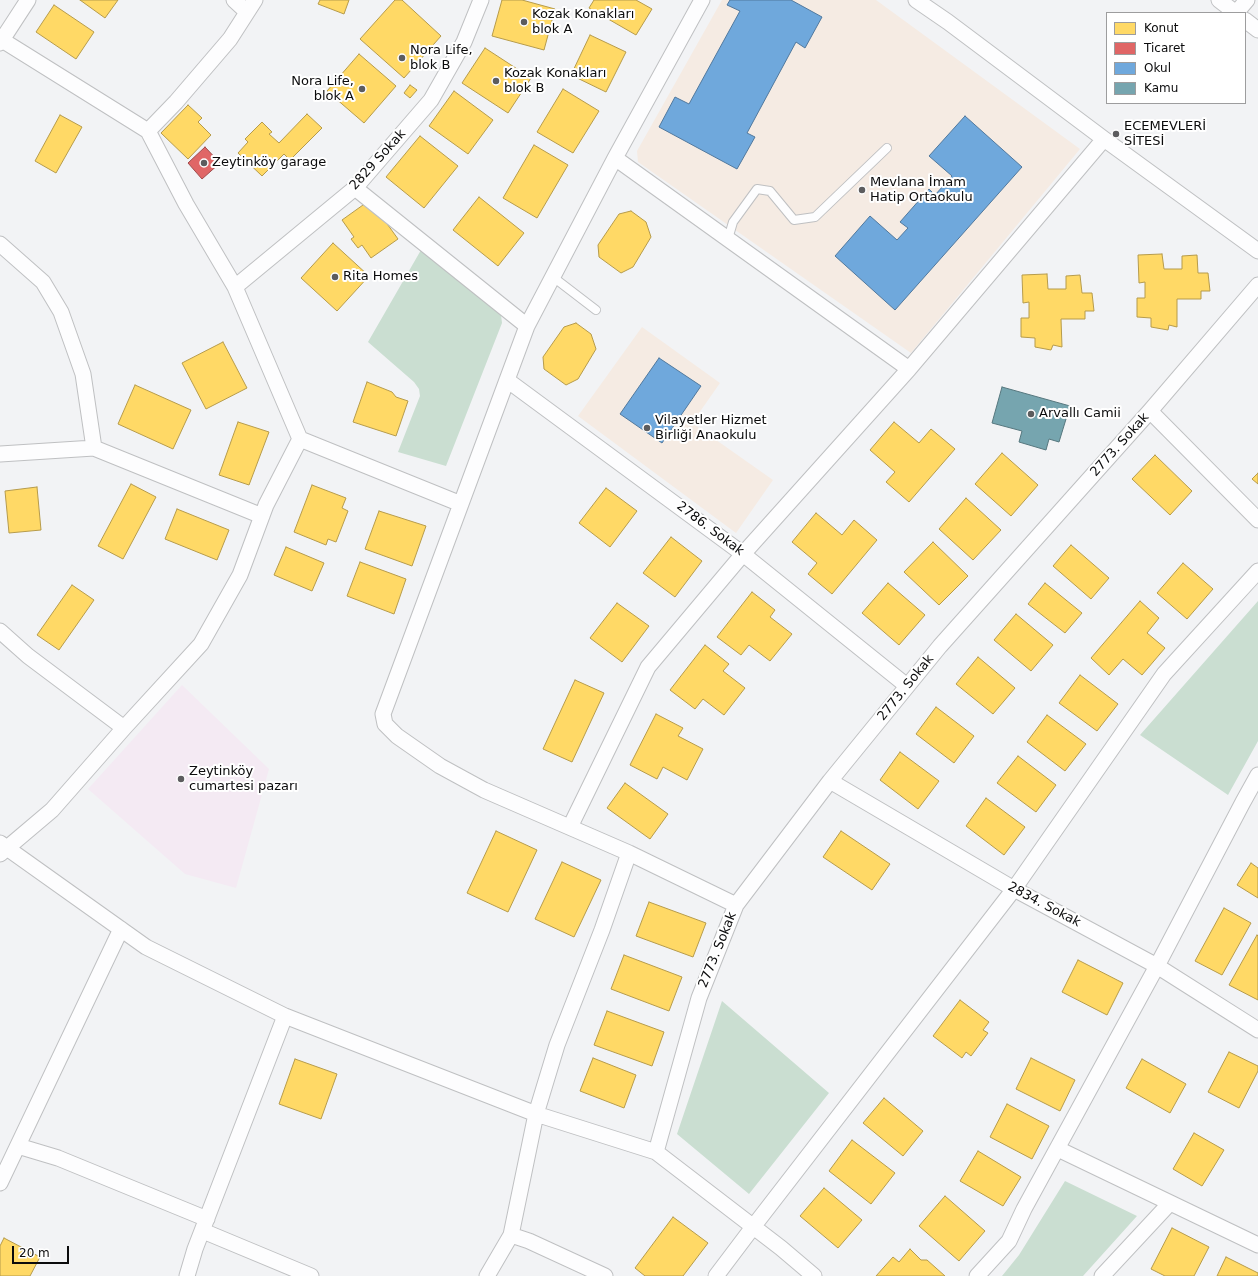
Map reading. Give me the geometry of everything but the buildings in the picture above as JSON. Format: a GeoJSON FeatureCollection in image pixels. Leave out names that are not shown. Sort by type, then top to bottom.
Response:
{"type":"FeatureCollection","features":[{"type":"Feature","properties":{"kind":"street"},"geometry":{"type":"LineString","coordinates":[[28,0],[1,42],[148,131],[186,204],[235,287],[300,439],[461,504]]}},
{"type":"Feature","properties":{"kind":"street"},"geometry":{"type":"LineString","coordinates":[[148,131],[176,102],[230,39],[251,6],[234,0]]}},
{"type":"Feature","properties":{"kind":"street","name":"2829 Sokak"},"geometry":{"type":"LineString","coordinates":[[235,287],[355,188],[431,100],[464,42],[481,0]]}},
{"type":"Feature","properties":{"kind":"street"},"geometry":{"type":"LineString","coordinates":[[702,0],[615,158],[527,326],[383,714],[385,724],[397,736],[440,766],[484,790],[570,827],[736,905]]}},
{"type":"Feature","properties":{"kind":"street"},"geometry":{"type":"LineString","coordinates":[[916,0],[1258,251]]}},
{"type":"Feature","properties":{"kind":"street"},"geometry":{"type":"LineString","coordinates":[[1219,0],[1235,12]]}},
{"type":"Feature","properties":{"kind":"street"},"geometry":{"type":"LineString","coordinates":[[1237,12],[1247,0]]}},
{"type":"Feature","properties":{"kind":"street"},"geometry":{"type":"LineString","coordinates":[[1246,21],[1258,30]]}},
{"type":"Feature","properties":{"kind":"street"},"geometry":{"type":"LineString","coordinates":[[570,827],[648,666],[743,554],[909,369],[1104,139]]}},
{"type":"Feature","properties":{"kind":"street"},"geometry":{"type":"LineString","coordinates":[[615,158],[909,369]]}},
{"type":"Feature","properties":{"kind":"street"},"geometry":{"type":"LineString","coordinates":[[355,188],[527,326]]}},
{"type":"Feature","properties":{"kind":"street"},"geometry":{"type":"LineString","coordinates":[[0,244],[43,282],[61,312],[83,374],[94,448]]}},
{"type":"Feature","properties":{"kind":"street","name":"2773. Sokak"},"geometry":{"type":"LineString","coordinates":[[656,1152],[698,998],[736,905],[830,782],[940,646],[1150,411],[1258,285]]}},
{"type":"Feature","properties":{"kind":"street","name":"2786. Sokak"},"geometry":{"type":"LineString","coordinates":[[507,380],[743,554],[907,686]]}},
{"type":"Feature","properties":{"kind":"street"},"geometry":{"type":"LineString","coordinates":[[1150,411],[1258,520]]}},
{"type":"Feature","properties":{"kind":"street"},"geometry":{"type":"LineString","coordinates":[[300,439],[266,505],[240,575],[201,644],[52,810],[2,849],[146,947],[285,1016],[536,1114],[656,1152],[814,1276]]}},
{"type":"Feature","properties":{"kind":"street"},"geometry":{"type":"LineString","coordinates":[[0,454],[94,448],[262,516]]}},
{"type":"Feature","properties":{"kind":"street"},"geometry":{"type":"LineString","coordinates":[[716,1276],[1014,889],[1164,674],[1258,571]]}},
{"type":"Feature","properties":{"kind":"street"},"geometry":{"type":"LineString","coordinates":[[0,631],[28,656],[124,728]]}},
{"type":"Feature","properties":{"kind":"street"},"geometry":{"type":"LineString","coordinates":[[977,1276],[1009,1241],[1024,1209],[1157,966],[1258,775]]}},
{"type":"Feature","properties":{"kind":"street","name":"2834. Sokak"},"geometry":{"type":"LineString","coordinates":[[830,782],[1014,889],[1157,966],[1258,1030]]}},
{"type":"Feature","properties":{"kind":"street"},"geometry":{"type":"LineString","coordinates":[[487,1276],[511,1235],[536,1114],[557,1045],[602,930],[629,854]]}},
{"type":"Feature","properties":{"kind":"street"},"geometry":{"type":"LineString","coordinates":[[0,1183],[121,929]]}},
{"type":"Feature","properties":{"kind":"street"},"geometry":{"type":"LineString","coordinates":[[187,1276],[285,1016]]}},
{"type":"Feature","properties":{"kind":"street"},"geometry":{"type":"LineString","coordinates":[[18,1146],[58,1158],[205,1225],[311,1276]]}},
{"type":"Feature","properties":{"kind":"street"},"geometry":{"type":"LineString","coordinates":[[1058,1149],[1258,1245]]}},
{"type":"Feature","properties":{"kind":"street"},"geometry":{"type":"LineString","coordinates":[[1102,1276],[1170,1203]]}},
{"type":"Feature","properties":{"kind":"street"},"geometry":{"type":"LineString","coordinates":[[511,1235],[605,1276]]}},
{"type":"Feature","properties":{"kind":"lane"},"geometry":{"type":"LineString","coordinates":[[728,239],[733,222],[757,189],[770,191],[794,220],[815,216],[887,148]]}},
{"type":"Feature","properties":{"kind":"lane"},"geometry":{"type":"LineString","coordinates":[[553,277],[596,310]]}},
{"type":"Feature","properties":{"kind":"shaded area","name":"Mevlana İmam Hatip Ortaokulu"},"geometry":{"type":"Polygon","coordinates":[[[722,0],[876,0],[1080,149],[911,353],[638,162],[637,151],[722,0]]]}},
{"type":"Feature","properties":{"kind":"shaded area","name":"Vilayetler Hizmet Birliği Anaokulu"},"geometry":{"type":"Polygon","coordinates":[[[642,327],[720,383],[692,423],[773,480],[736,533],[578,416],[642,327]]]}},
{"type":"Feature","properties":{"kind":"shaded area","name":"Zeytinköy cumartesi pazarı"},"geometry":{"type":"Polygon","coordinates":[[[182,685],[269,769],[236,888],[185,874],[88,789],[182,685]]]}},
{"type":"Feature","properties":{"kind":"green space"},"geometry":{"type":"Polygon","coordinates":[[[421,250],[495,309],[501,315],[502,323],[446,466],[398,452],[420,396],[419,389],[414,382],[368,342],[421,250]]]}},
{"type":"Feature","properties":{"kind":"green space"},"geometry":{"type":"Polygon","coordinates":[[[1258,601],[1258,741],[1228,795],[1140,735],[1258,601]]]}},
{"type":"Feature","properties":{"kind":"green space"},"geometry":{"type":"Polygon","coordinates":[[[722,1001],[829,1093],[749,1194],[677,1134],[722,1001]]]}},
{"type":"Feature","properties":{"kind":"green space"},"geometry":{"type":"Polygon","coordinates":[[[1065,1181],[1137,1216],[1083,1276],[1002,1276],[1019,1255],[1065,1181]]]}},
{"type":"Feature","properties":{"kind":"place","name":"Kozak Konakları blok A"},"geometry":{"type":"Point","coordinates":[524,22]}},
{"type":"Feature","properties":{"kind":"place","name":"Nora Life, blok B"},"geometry":{"type":"Point","coordinates":[402,58]}},
{"type":"Feature","properties":{"kind":"place","name":"Kozak Konakları blok B"},"geometry":{"type":"Point","coordinates":[496,81]}},
{"type":"Feature","properties":{"kind":"place","name":"Nora Life, blok A"},"geometry":{"type":"Point","coordinates":[362,89]}},
{"type":"Feature","properties":{"kind":"place","name":"ECEMEVLERİ SİTESİ"},"geometry":{"type":"Point","coordinates":[1116,134]}},
{"type":"Feature","properties":{"kind":"place","name":"Zeytinköy garage"},"geometry":{"type":"Point","coordinates":[204,163]}},
{"type":"Feature","properties":{"kind":"place","name":"Mevlana İmam Hatip Ortaokulu"},"geometry":{"type":"Point","coordinates":[862,190]}},
{"type":"Feature","properties":{"kind":"place","name":"Rita Homes"},"geometry":{"type":"Point","coordinates":[335,277]}},
{"type":"Feature","properties":{"kind":"place","name":"Arvallı Camii"},"geometry":{"type":"Point","coordinates":[1031,414]}},
{"type":"Feature","properties":{"kind":"place","name":"Vilayetler Hizmet Birliği Anaokulu"},"geometry":{"type":"Point","coordinates":[647,428]}},
{"type":"Feature","properties":{"kind":"place","name":"Zeytinköy cumartesi pazarı"},"geometry":{"type":"Point","coordinates":[181,779]}}]}
